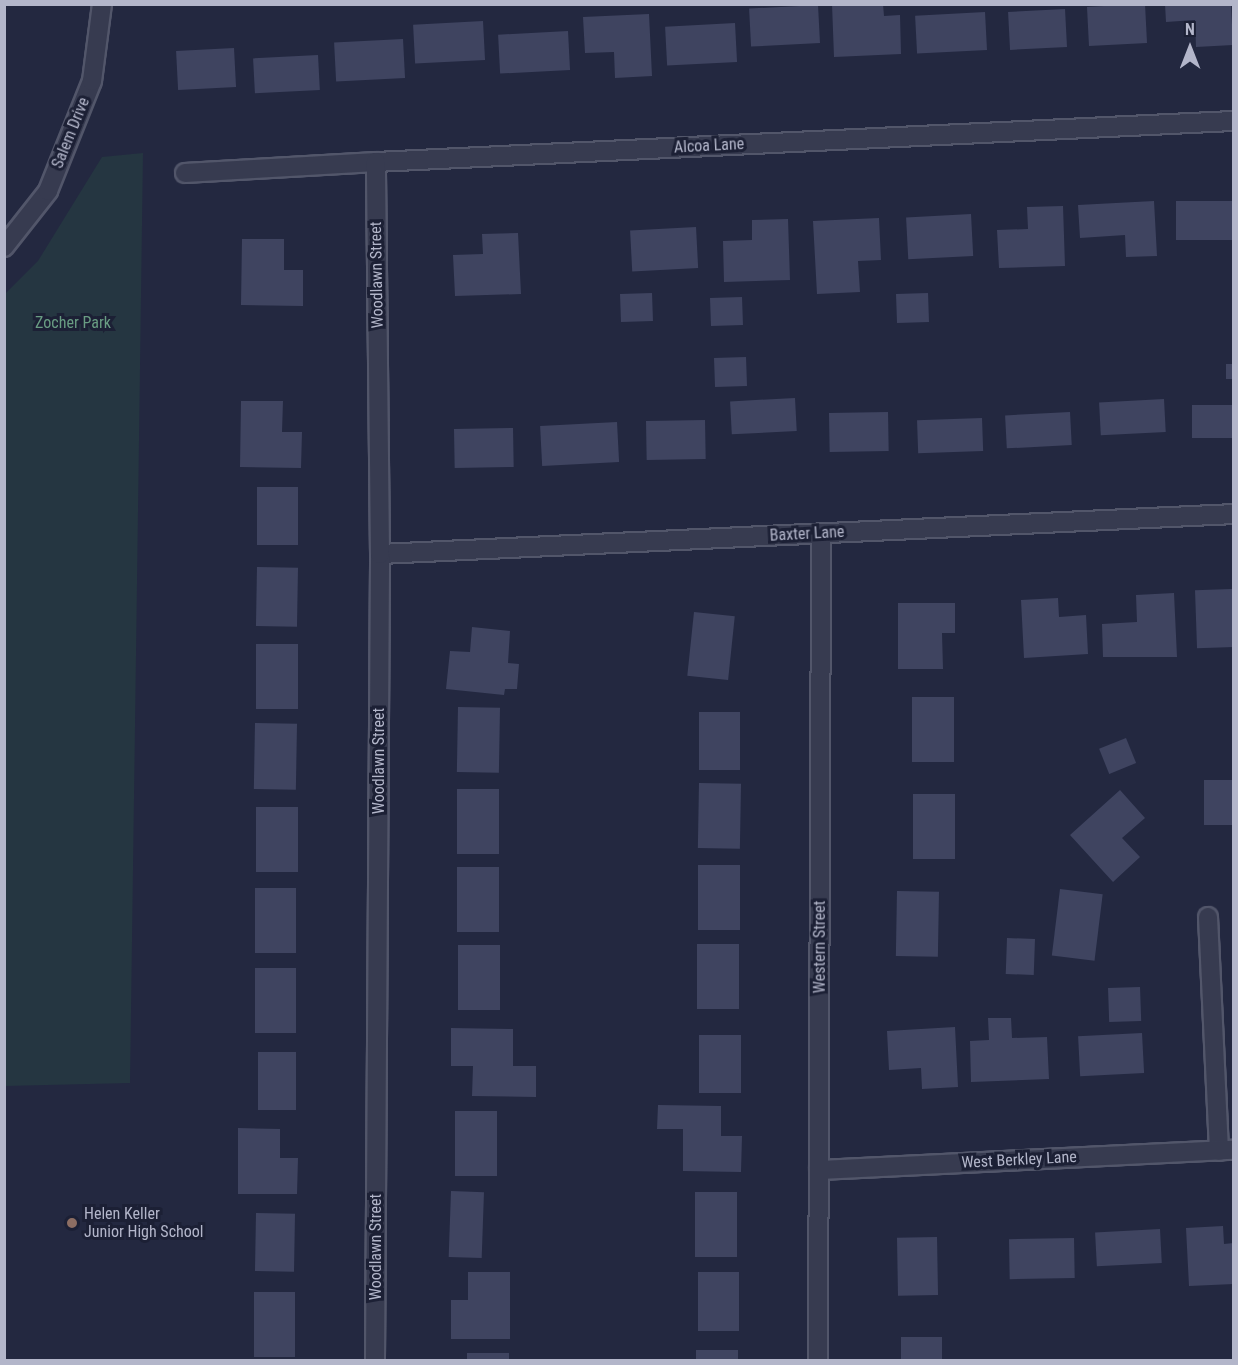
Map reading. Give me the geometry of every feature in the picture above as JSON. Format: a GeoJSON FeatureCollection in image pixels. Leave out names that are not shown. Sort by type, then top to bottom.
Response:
{"type":"FeatureCollection","features":[{"type":"Feature","properties":{"kind":"street","name":"Salem Drive"},"geometry":{"type":"LineString","coordinates":[[4,247],[48,191],[92,81],[102,4]]}},
{"type":"Feature","properties":{"kind":"street","name":"Alcoa Lane"},"geometry":{"type":"LineString","coordinates":[[185,173],[1233,121]]}},
{"type":"Feature","properties":{"kind":"street","name":"Woodlawn Street"},"geometry":{"type":"LineString","coordinates":[[375,1360],[380,554],[376,162]]}},
{"type":"Feature","properties":{"kind":"street","name":"Baxter Lane"},"geometry":{"type":"LineString","coordinates":[[380,554],[1233,514]]}},
{"type":"Feature","properties":{"kind":"street","name":"Western Street"},"geometry":{"type":"LineString","coordinates":[[818,1360],[821,533]]}},
{"type":"Feature","properties":{"kind":"street","name":"West Berkley Lane"},"geometry":{"type":"LineString","coordinates":[[819,1170],[1226,1150],[1208,917]]}},
{"type":"Feature","properties":{"kind":"green space","name":"Zocher Park"},"geometry":{"type":"Polygon","coordinates":[[[143,153],[130,1083],[5,1086],[5,294],[38,261],[102,157],[143,153]]]}},
{"type":"Feature","properties":{"kind":"building"},"geometry":{"type":"Polygon","coordinates":[[[832,4],[883,4],[884,16],[900,15],[901,54],[834,57],[832,4]]]}},
{"type":"Feature","properties":{"kind":"building"},"geometry":{"type":"Polygon","coordinates":[[[1145,4],[1147,43],[1089,46],[1087,7],[1145,4]]]}},
{"type":"Feature","properties":{"kind":"building"},"geometry":{"type":"Polygon","coordinates":[[[1165,4],[1231,4],[1233,45],[1196,47],[1195,20],[1166,22],[1165,4]]]}},
{"type":"Feature","properties":{"kind":"building"},"geometry":{"type":"Polygon","coordinates":[[[818,5],[820,43],[751,47],[749,9],[818,5]]]}},
{"type":"Feature","properties":{"kind":"building"},"geometry":{"type":"Polygon","coordinates":[[[1065,9],[1067,47],[1010,50],[1008,12],[1065,9]]]}},
{"type":"Feature","properties":{"kind":"building"},"geometry":{"type":"Polygon","coordinates":[[[985,12],[987,50],[917,54],[915,16],[985,12]]]}},
{"type":"Feature","properties":{"kind":"building"},"geometry":{"type":"Polygon","coordinates":[[[649,14],[652,76],[615,78],[614,52],[585,53],[583,17],[649,14]]]}},
{"type":"Feature","properties":{"kind":"building"},"geometry":{"type":"Polygon","coordinates":[[[483,21],[485,60],[415,64],[413,25],[483,21]]]}},
{"type":"Feature","properties":{"kind":"building"},"geometry":{"type":"Polygon","coordinates":[[[735,23],[737,62],[667,66],[665,27],[735,23]]]}},
{"type":"Feature","properties":{"kind":"building"},"geometry":{"type":"Polygon","coordinates":[[[568,31],[570,70],[500,74],[498,35],[568,31]]]}},
{"type":"Feature","properties":{"kind":"building"},"geometry":{"type":"Polygon","coordinates":[[[403,39],[405,78],[336,82],[334,43],[403,39]]]}},
{"type":"Feature","properties":{"kind":"building"},"geometry":{"type":"Polygon","coordinates":[[[234,48],[236,87],[178,90],[176,51],[234,48]]]}},
{"type":"Feature","properties":{"kind":"building"},"geometry":{"type":"Polygon","coordinates":[[[318,55],[320,90],[255,93],[253,58],[318,55]]]}},
{"type":"Feature","properties":{"kind":"building"},"geometry":{"type":"Polygon","coordinates":[[[1154,201],[1157,256],[1126,257],[1125,235],[1080,238],[1078,205],[1154,201]]]}},
{"type":"Feature","properties":{"kind":"building"},"geometry":{"type":"Polygon","coordinates":[[[1176,201],[1234,201],[1234,240],[1176,240],[1176,201]]]}},
{"type":"Feature","properties":{"kind":"building"},"geometry":{"type":"Polygon","coordinates":[[[1063,206],[1065,266],[999,268],[997,230],[1028,229],[1027,207],[1063,206]]]}},
{"type":"Feature","properties":{"kind":"building"},"geometry":{"type":"Polygon","coordinates":[[[971,214],[973,256],[908,259],[906,217],[971,214]]]}},
{"type":"Feature","properties":{"kind":"building"},"geometry":{"type":"Polygon","coordinates":[[[879,218],[881,260],[858,261],[860,292],[817,294],[813,221],[879,218]]]}},
{"type":"Feature","properties":{"kind":"building"},"geometry":{"type":"Polygon","coordinates":[[[788,219],[790,280],[724,282],[723,241],[752,240],[752,220],[788,219]]]}},
{"type":"Feature","properties":{"kind":"building"},"geometry":{"type":"Polygon","coordinates":[[[696,227],[698,268],[632,271],[630,230],[696,227]]]}},
{"type":"Feature","properties":{"kind":"building"},"geometry":{"type":"Polygon","coordinates":[[[518,233],[521,294],[455,296],[453,255],[483,254],[482,234],[518,233]]]}},
{"type":"Feature","properties":{"kind":"building"},"geometry":{"type":"Polygon","coordinates":[[[242,239],[284,239],[284,270],[303,270],[303,306],[241,305],[242,239]]]}},
{"type":"Feature","properties":{"kind":"building"},"geometry":{"type":"Polygon","coordinates":[[[652,293],[653,321],[621,322],[620,294],[652,293]]]}},
{"type":"Feature","properties":{"kind":"building"},"geometry":{"type":"Polygon","coordinates":[[[928,293],[929,322],[897,323],[896,294],[928,293]]]}},
{"type":"Feature","properties":{"kind":"building"},"geometry":{"type":"Polygon","coordinates":[[[742,297],[743,325],[711,326],[710,298],[742,297]]]}},
{"type":"Feature","properties":{"kind":"building"},"geometry":{"type":"Polygon","coordinates":[[[746,357],[747,386],[715,387],[714,358],[746,357]]]}},
{"type":"Feature","properties":{"kind":"building"},"geometry":{"type":"Polygon","coordinates":[[[1226,364],[1234,364],[1234,379],[1226,379],[1226,364]]]}},
{"type":"Feature","properties":{"kind":"building"},"geometry":{"type":"Polygon","coordinates":[[[795,398],[797,431],[732,434],[730,401],[795,398]]]}},
{"type":"Feature","properties":{"kind":"building"},"geometry":{"type":"Polygon","coordinates":[[[1164,399],[1166,432],[1101,435],[1099,402],[1164,399]]]}},
{"type":"Feature","properties":{"kind":"building"},"geometry":{"type":"Polygon","coordinates":[[[241,401],[283,401],[282,432],[302,432],[301,468],[240,467],[241,401]]]}},
{"type":"Feature","properties":{"kind":"building"},"geometry":{"type":"Polygon","coordinates":[[[1192,405],[1234,405],[1234,438],[1192,438],[1192,405]]]}},
{"type":"Feature","properties":{"kind":"building"},"geometry":{"type":"Polygon","coordinates":[[[888,412],[889,451],[830,452],[829,413],[888,412]]]}},
{"type":"Feature","properties":{"kind":"building"},"geometry":{"type":"Polygon","coordinates":[[[1070,412],[1072,445],[1007,448],[1005,415],[1070,412]]]}},
{"type":"Feature","properties":{"kind":"building"},"geometry":{"type":"Polygon","coordinates":[[[982,418],[983,451],[918,453],[917,420],[982,418]]]}},
{"type":"Feature","properties":{"kind":"building"},"geometry":{"type":"Polygon","coordinates":[[[705,420],[706,459],[647,460],[646,421],[705,420]]]}},
{"type":"Feature","properties":{"kind":"building"},"geometry":{"type":"Polygon","coordinates":[[[617,422],[619,462],[542,466],[540,426],[617,422]]]}},
{"type":"Feature","properties":{"kind":"building"},"geometry":{"type":"Polygon","coordinates":[[[513,428],[514,467],[455,468],[454,429],[513,428]]]}},
{"type":"Feature","properties":{"kind":"building"},"geometry":{"type":"Polygon","coordinates":[[[257,487],[298,487],[298,545],[257,545],[257,487]]]}},
{"type":"Feature","properties":{"kind":"building"},"geometry":{"type":"Polygon","coordinates":[[[257,567],[298,568],[297,627],[256,626],[257,567]]]}},
{"type":"Feature","properties":{"kind":"building"},"geometry":{"type":"Polygon","coordinates":[[[1232,589],[1234,647],[1197,648],[1195,590],[1232,589]]]}},
{"type":"Feature","properties":{"kind":"building"},"geometry":{"type":"Polygon","coordinates":[[[1174,593],[1177,657],[1103,657],[1102,624],[1137,622],[1136,595],[1174,593]]]}},
{"type":"Feature","properties":{"kind":"building"},"geometry":{"type":"Polygon","coordinates":[[[1058,598],[1059,617],[1086,615],[1088,654],[1024,658],[1021,600],[1058,598]]]}},
{"type":"Feature","properties":{"kind":"building"},"geometry":{"type":"Polygon","coordinates":[[[898,603],[955,603],[955,633],[942,633],[943,669],[898,669],[898,603]]]}},
{"type":"Feature","properties":{"kind":"building"},"geometry":{"type":"Polygon","coordinates":[[[694,612],[735,616],[728,680],[687,676],[694,612]]]}},
{"type":"Feature","properties":{"kind":"building"},"geometry":{"type":"Polygon","coordinates":[[[472,627],[510,631],[508,663],[519,664],[517,689],[505,689],[504,695],[446,689],[450,651],[470,652],[472,627]]]}},
{"type":"Feature","properties":{"kind":"building"},"geometry":{"type":"Polygon","coordinates":[[[256,644],[298,644],[298,709],[256,709],[256,644]]]}},
{"type":"Feature","properties":{"kind":"building"},"geometry":{"type":"Polygon","coordinates":[[[912,697],[954,697],[954,762],[912,762],[912,697]]]}},
{"type":"Feature","properties":{"kind":"building"},"geometry":{"type":"Polygon","coordinates":[[[458,707],[500,708],[499,773],[457,772],[458,707]]]}},
{"type":"Feature","properties":{"kind":"building"},"geometry":{"type":"Polygon","coordinates":[[[699,712],[740,712],[740,770],[699,770],[699,712]]]}},
{"type":"Feature","properties":{"kind":"building"},"geometry":{"type":"Polygon","coordinates":[[[255,723],[297,724],[296,790],[254,789],[255,723]]]}},
{"type":"Feature","properties":{"kind":"building"},"geometry":{"type":"Polygon","coordinates":[[[1126,738],[1136,763],[1109,774],[1099,749],[1126,738]]]}},
{"type":"Feature","properties":{"kind":"building"},"geometry":{"type":"Polygon","coordinates":[[[1204,780],[1234,780],[1234,825],[1204,825],[1204,780]]]}},
{"type":"Feature","properties":{"kind":"building"},"geometry":{"type":"Polygon","coordinates":[[[699,783],[741,784],[740,849],[698,848],[699,783]]]}},
{"type":"Feature","properties":{"kind":"building"},"geometry":{"type":"Polygon","coordinates":[[[457,789],[499,789],[499,854],[457,854],[457,789]]]}},
{"type":"Feature","properties":{"kind":"building"},"geometry":{"type":"Polygon","coordinates":[[[1120,790],[1145,818],[1122,838],[1140,857],[1113,882],[1070,835],[1120,790]]]}},
{"type":"Feature","properties":{"kind":"building"},"geometry":{"type":"Polygon","coordinates":[[[913,794],[955,794],[955,859],[913,859],[913,794]]]}},
{"type":"Feature","properties":{"kind":"building"},"geometry":{"type":"Polygon","coordinates":[[[256,807],[298,807],[298,872],[256,872],[256,807]]]}},
{"type":"Feature","properties":{"kind":"building"},"geometry":{"type":"Polygon","coordinates":[[[698,865],[740,865],[740,930],[698,930],[698,865]]]}},
{"type":"Feature","properties":{"kind":"building"},"geometry":{"type":"Polygon","coordinates":[[[457,867],[499,867],[499,932],[457,932],[457,867]]]}},
{"type":"Feature","properties":{"kind":"building"},"geometry":{"type":"Polygon","coordinates":[[[255,888],[296,888],[296,953],[255,953],[255,888]]]}},
{"type":"Feature","properties":{"kind":"building"},"geometry":{"type":"Polygon","coordinates":[[[1060,889],[1103,894],[1095,961],[1052,956],[1060,889]]]}},
{"type":"Feature","properties":{"kind":"building"},"geometry":{"type":"Polygon","coordinates":[[[897,891],[939,892],[938,957],[896,956],[897,891]]]}},
{"type":"Feature","properties":{"kind":"building"},"geometry":{"type":"Polygon","coordinates":[[[1007,938],[1035,939],[1034,975],[1006,974],[1007,938]]]}},
{"type":"Feature","properties":{"kind":"building"},"geometry":{"type":"Polygon","coordinates":[[[697,944],[739,944],[739,1009],[697,1009],[697,944]]]}},
{"type":"Feature","properties":{"kind":"building"},"geometry":{"type":"Polygon","coordinates":[[[458,945],[500,945],[500,1010],[458,1010],[458,945]]]}},
{"type":"Feature","properties":{"kind":"building"},"geometry":{"type":"Polygon","coordinates":[[[255,968],[296,968],[296,1033],[255,1033],[255,968]]]}},
{"type":"Feature","properties":{"kind":"building"},"geometry":{"type":"Polygon","coordinates":[[[1140,987],[1141,1021],[1109,1022],[1108,988],[1140,987]]]}},
{"type":"Feature","properties":{"kind":"building"},"geometry":{"type":"Polygon","coordinates":[[[988,1018],[1011,1018],[1012,1038],[1047,1037],[1049,1079],[971,1082],[970,1041],[989,1040],[988,1018]]]}},
{"type":"Feature","properties":{"kind":"building"},"geometry":{"type":"Polygon","coordinates":[[[955,1027],[958,1087],[922,1089],[921,1068],[889,1070],[887,1031],[955,1027]]]}},
{"type":"Feature","properties":{"kind":"building"},"geometry":{"type":"Polygon","coordinates":[[[451,1028],[513,1029],[513,1066],[536,1066],[536,1097],[472,1096],[473,1066],[451,1066],[451,1028]]]}},
{"type":"Feature","properties":{"kind":"building"},"geometry":{"type":"Polygon","coordinates":[[[1142,1033],[1144,1073],[1080,1076],[1078,1036],[1142,1033]]]}},
{"type":"Feature","properties":{"kind":"building"},"geometry":{"type":"Polygon","coordinates":[[[699,1035],[741,1035],[741,1093],[699,1093],[699,1035]]]}},
{"type":"Feature","properties":{"kind":"building"},"geometry":{"type":"Polygon","coordinates":[[[258,1052],[296,1052],[296,1110],[258,1110],[258,1052]]]}},
{"type":"Feature","properties":{"kind":"building"},"geometry":{"type":"Polygon","coordinates":[[[658,1105],[721,1106],[721,1136],[742,1136],[741,1172],[683,1171],[683,1129],[657,1129],[658,1105]]]}},
{"type":"Feature","properties":{"kind":"building"},"geometry":{"type":"Polygon","coordinates":[[[455,1111],[497,1111],[497,1176],[455,1176],[455,1111]]]}},
{"type":"Feature","properties":{"kind":"building"},"geometry":{"type":"Polygon","coordinates":[[[238,1128],[280,1129],[280,1158],[298,1158],[297,1194],[238,1194],[238,1128]]]}},
{"type":"Feature","properties":{"kind":"building"},"geometry":{"type":"Polygon","coordinates":[[[451,1191],[484,1192],[482,1258],[449,1257],[451,1191]]]}},
{"type":"Feature","properties":{"kind":"building"},"geometry":{"type":"Polygon","coordinates":[[[695,1192],[737,1192],[737,1257],[695,1257],[695,1192]]]}},
{"type":"Feature","properties":{"kind":"building"},"geometry":{"type":"Polygon","coordinates":[[[256,1213],[295,1214],[294,1272],[255,1271],[256,1213]]]}},
{"type":"Feature","properties":{"kind":"building"},"geometry":{"type":"Polygon","coordinates":[[[1223,1226],[1224,1244],[1234,1243],[1234,1284],[1189,1286],[1186,1228],[1223,1226]]]}},
{"type":"Feature","properties":{"kind":"building"},"geometry":{"type":"Polygon","coordinates":[[[1160,1229],[1162,1263],[1097,1266],[1095,1232],[1160,1229]]]}},
{"type":"Feature","properties":{"kind":"building"},"geometry":{"type":"Polygon","coordinates":[[[937,1237],[938,1295],[898,1296],[897,1238],[937,1237]]]}},
{"type":"Feature","properties":{"kind":"building"},"geometry":{"type":"Polygon","coordinates":[[[1074,1238],[1075,1278],[1010,1279],[1009,1239],[1074,1238]]]}},
{"type":"Feature","properties":{"kind":"building"},"geometry":{"type":"Polygon","coordinates":[[[468,1272],[510,1272],[510,1339],[451,1339],[451,1300],[468,1300],[468,1272]]]}},
{"type":"Feature","properties":{"kind":"building"},"geometry":{"type":"Polygon","coordinates":[[[698,1272],[739,1272],[739,1331],[698,1331],[698,1272]]]}},
{"type":"Feature","properties":{"kind":"building"},"geometry":{"type":"Polygon","coordinates":[[[254,1292],[295,1292],[295,1357],[254,1357],[254,1292]]]}},
{"type":"Feature","properties":{"kind":"building"},"geometry":{"type":"Polygon","coordinates":[[[901,1337],[942,1337],[942,1360],[901,1360],[901,1337]]]}},
{"type":"Feature","properties":{"kind":"building"},"geometry":{"type":"Polygon","coordinates":[[[696,1350],[738,1350],[738,1360],[696,1360],[696,1350]]]}},
{"type":"Feature","properties":{"kind":"building"},"geometry":{"type":"Polygon","coordinates":[[[467,1353],[509,1353],[509,1360],[467,1360],[467,1353]]]}},
{"type":"Feature","properties":{"kind":"place","name":"Helen Keller Junior High School"},"geometry":{"type":"Point","coordinates":[72,1223]}}]}
